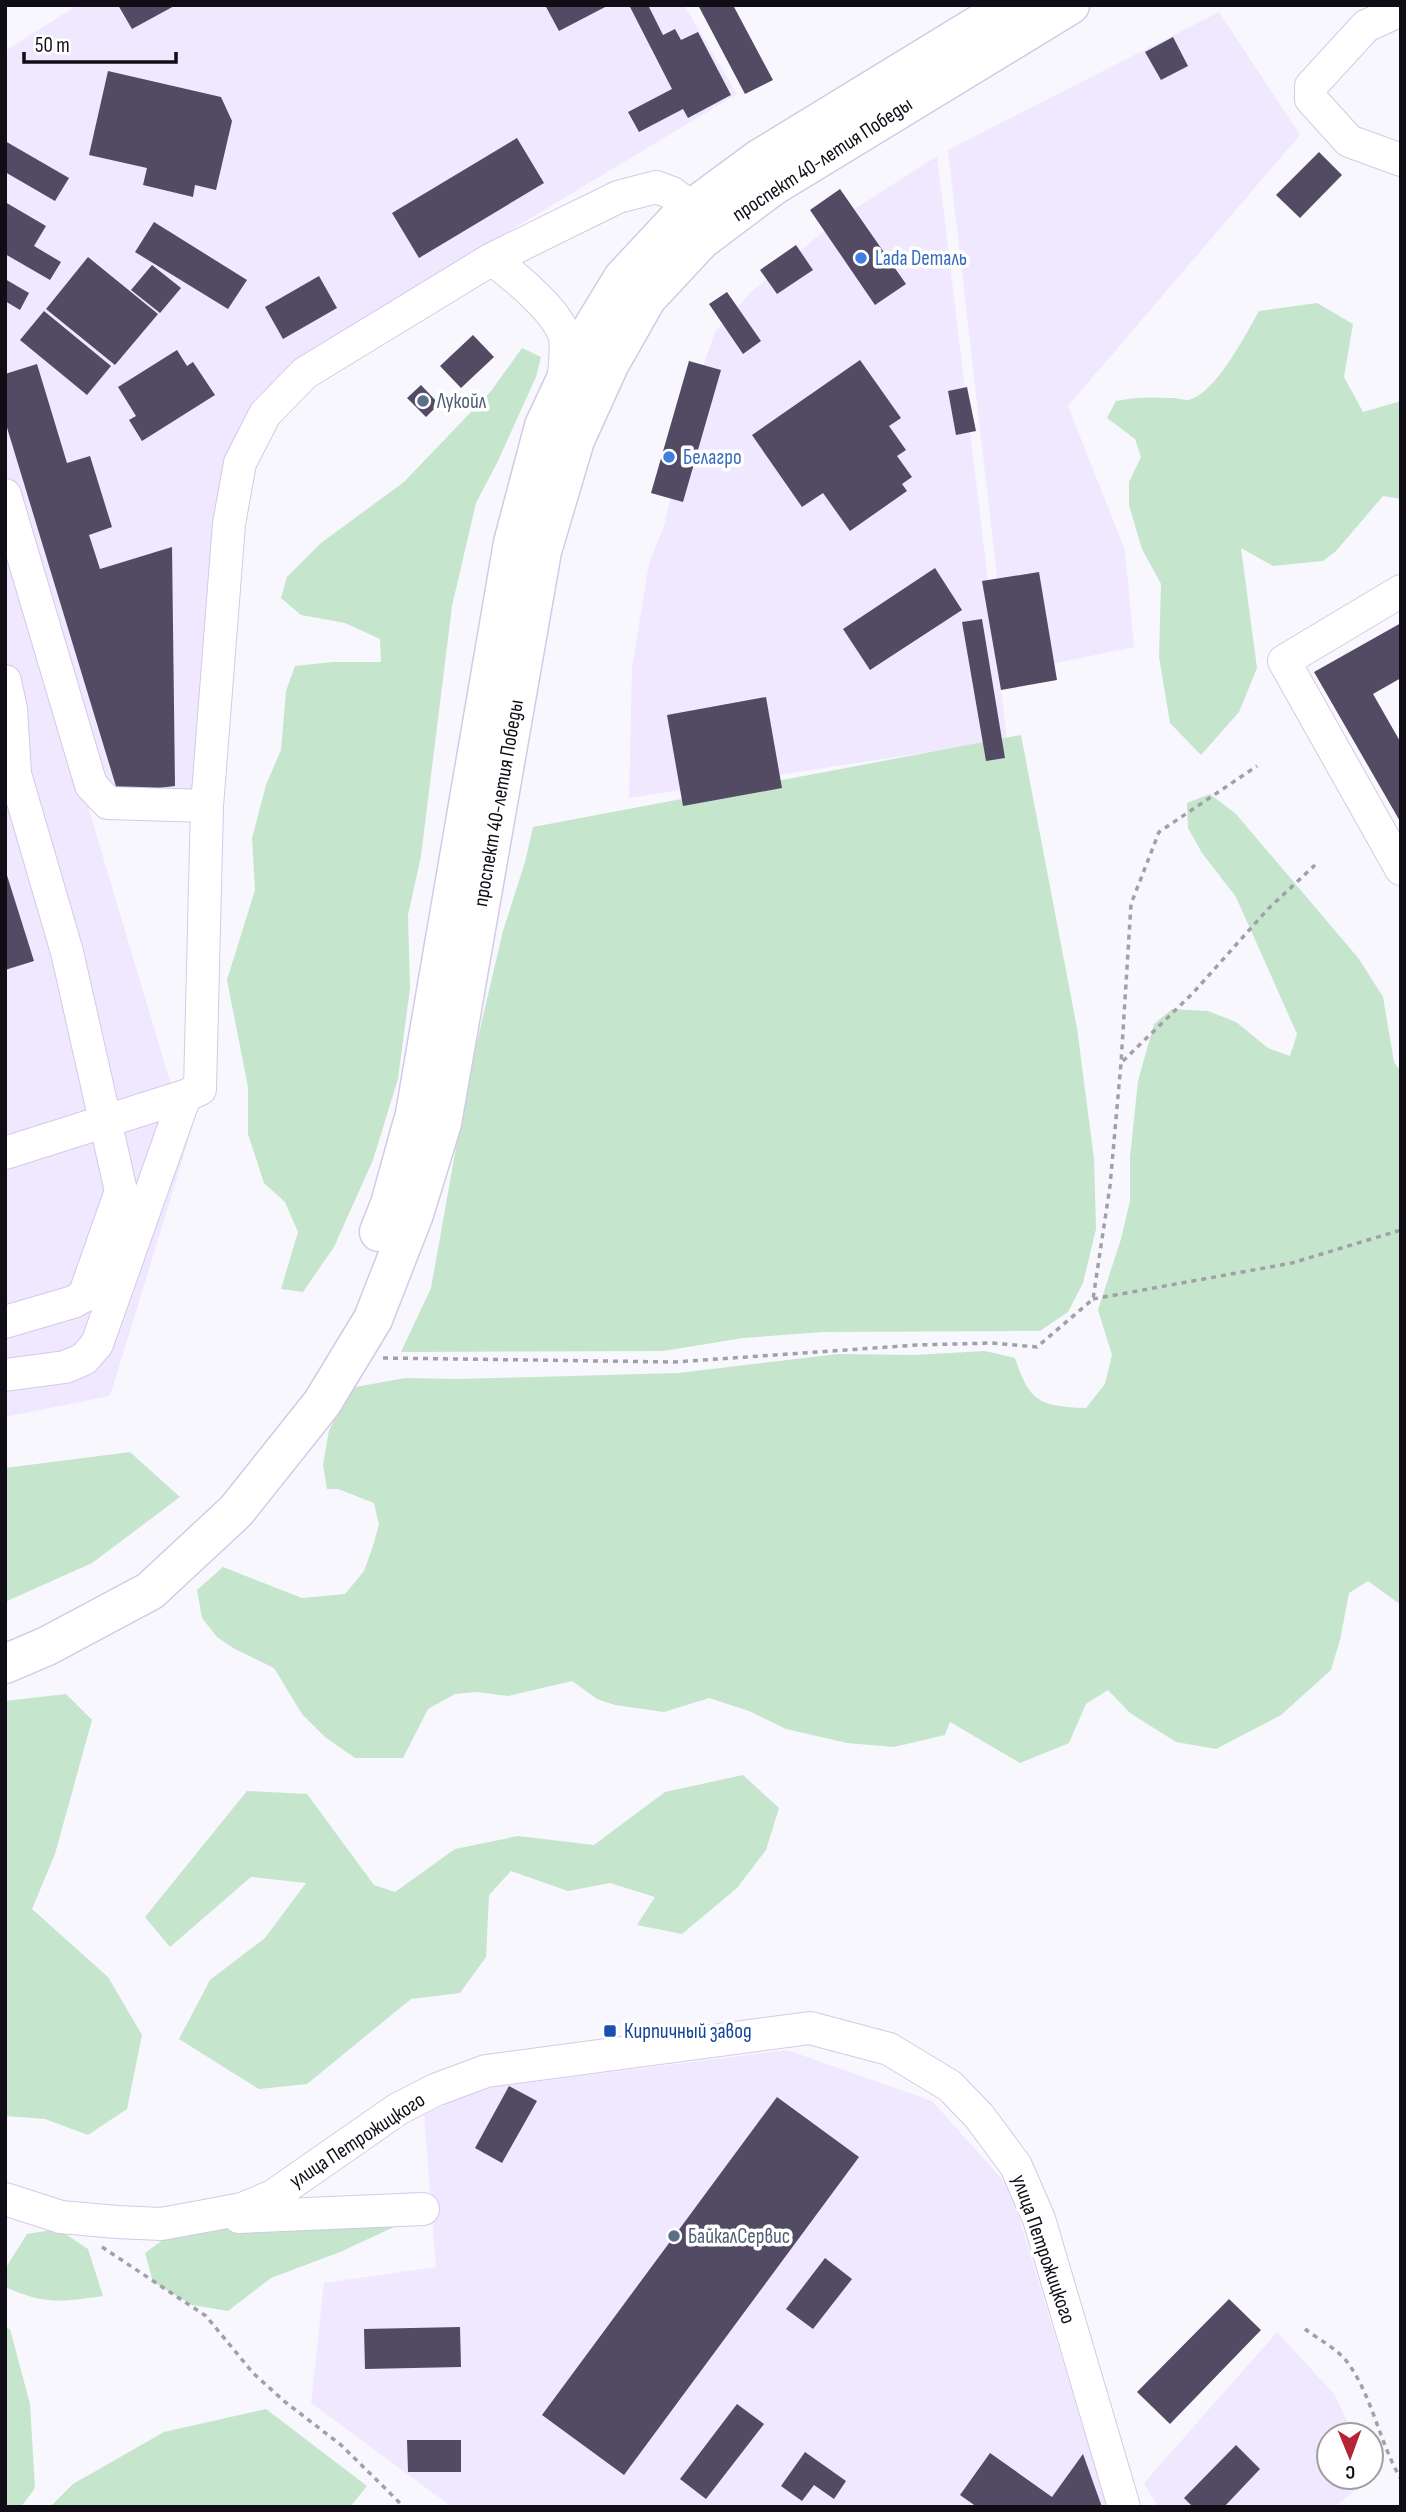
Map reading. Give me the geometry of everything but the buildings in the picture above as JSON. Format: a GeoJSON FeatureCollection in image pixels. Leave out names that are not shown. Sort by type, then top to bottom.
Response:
{"type":"FeatureCollection","features":[{"type":"Feature","properties":{"kind":"main road","name":"проспект 40-летия Победы"},"geometry":{"type":"LineString","coordinates":[[5,1664],[47,1646],[150,1591],[236,1511],[322,1403],[373,1319],[414,1214],[442,1123],[542,551],[575,440],[609,365],[647,298],[701,240],[702,220],[759,159],[1011,5]]}},
{"type":"Feature","properties":{"kind":"main road","name":"проспект 40-летия Победы"},"geometry":{"type":"LineString","coordinates":[[5,1638],[90,1602],[139,1573],[219,1492],[302,1386],[349,1308],[390,1204],[415,1114],[513,543],[544,426],[581,347],[623,278],[679,218],[702,220],[773,186],[1070,5]]}},
{"type":"Feature","properties":{"kind":"street"},"geometry":{"type":"LineString","coordinates":[[1401,10],[1366,26],[1311,86],[1311,99],[1349,141],[1401,159]]}},
{"type":"Feature","properties":{"kind":"street"},"geometry":{"type":"LineString","coordinates":[[5,1153],[200,1089],[207,806],[229,524],[240,463],[265,414],[305,373],[492,259],[618,197],[656,187],[672,193],[702,220]]}},
{"type":"Feature","properties":{"kind":"street"},"geometry":{"type":"LineString","coordinates":[[492,259],[516,277],[552,314],[565,335],[564,383]]}},
{"type":"Feature","properties":{"kind":"street"},"geometry":{"type":"LineString","coordinates":[[5,495],[91,785],[108,803],[207,806]]}},
{"type":"Feature","properties":{"kind":"street"},"geometry":{"type":"LineString","coordinates":[[1401,591],[1284,661],[1401,869]]}},
{"type":"Feature","properties":{"kind":"street"},"geometry":{"type":"LineString","coordinates":[[5,681],[11,709],[15,774],[67,952],[121,1191],[84,1296],[73,1302],[5,1322]]}},
{"type":"Feature","properties":{"kind":"street"},"geometry":{"type":"LineString","coordinates":[[5,1375],[65,1367],[84,1359],[97,1344],[185,1096]]}},
{"type":"Feature","properties":{"kind":"street","name":"улица Петрожицкого"},"geometry":{"type":"LineString","coordinates":[[5,2199],[61,2217],[161,2224],[242,2209],[273,2196],[398,2109],[435,2090],[486,2071],[810,2028],[889,2049],[950,2086],[979,2116],[1016,2166],[1039,2219],[1124,2507]]}},
{"type":"Feature","properties":{"kind":"street"},"geometry":{"type":"LineString","coordinates":[[205,2216],[423,2209]]}},
{"type":"Feature","properties":{"kind":"path"},"geometry":{"type":"LineString","coordinates":[[1093,1300],[1110,1186],[1131,904],[1159,832],[1257,766]]}},
{"type":"Feature","properties":{"kind":"path"},"geometry":{"type":"LineString","coordinates":[[1121,1063],[1193,993],[1268,909],[1315,865]]}},
{"type":"Feature","properties":{"kind":"path"},"geometry":{"type":"LineString","coordinates":[[350,1357],[675,1362],[917,1345],[992,1343],[1038,1347],[1093,1300],[1292,1263],[1401,1230]]}},
{"type":"Feature","properties":{"kind":"path"},"geometry":{"type":"LineString","coordinates":[[95,2242],[206,2316],[253,2373],[341,2445],[404,2507]]}},
{"type":"Feature","properties":{"kind":"path"},"geometry":{"type":"LineString","coordinates":[[1305,2329],[1347,2361],[1370,2405],[1392,2465],[1401,2479]]}},
{"type":"Feature","properties":{"kind":"shaded area"},"geometry":{"type":"Polygon","coordinates":[[[78,5],[684,5],[737,94],[324,346],[225,478],[207,593],[193,788],[132,811],[97,784],[5,516],[5,51],[78,5]]]}},
{"type":"Feature","properties":{"kind":"shaded area"},"geometry":{"type":"Polygon","coordinates":[[[1219,12],[1300,135],[1068,406],[1125,550],[1134,647],[1008,673],[948,150],[1219,12]]]}},
{"type":"Feature","properties":{"kind":"shaded area"},"geometry":{"type":"Polygon","coordinates":[[[937,156],[1007,740],[629,798],[632,668],[649,563],[664,526],[700,375],[715,332],[751,292],[836,221],[937,156]]]}},
{"type":"Feature","properties":{"kind":"shaded area"},"geometry":{"type":"Polygon","coordinates":[[[5,528],[188,1142],[110,1396],[5,1417],[5,528]]]}},
{"type":"Feature","properties":{"kind":"shaded area"},"geometry":{"type":"Polygon","coordinates":[[[787,2050],[932,2101],[1010,2188],[1107,2507],[452,2507],[311,2403],[324,2283],[436,2267],[424,2115],[478,2089],[787,2050]]]}},
{"type":"Feature","properties":{"kind":"shaded area"},"geometry":{"type":"Polygon","coordinates":[[[1277,2332],[1335,2395],[1347,2421],[1315,2421],[1315,2491],[1354,2491],[1335,2507],[1158,2507],[1144,2483],[1277,2332]]]}},
{"type":"Feature","properties":{"kind":"green space"},"geometry":{"type":"Polygon","coordinates":[[[1317,303],[1353,324],[1344,377],[1363,412],[1401,401],[1401,499],[1383,496],[1336,551],[1323,561],[1273,566],[1241,548],[1257,668],[1239,712],[1201,755],[1170,723],[1159,657],[1161,584],[1142,549],[1129,505],[1129,482],[1141,457],[1135,439],[1107,418],[1116,401],[1150,397],[1188,400],[1198,396],[1219,376],[1259,311],[1317,303]]]}},
{"type":"Feature","properties":{"kind":"green space"},"geometry":{"type":"Polygon","coordinates":[[[522,348],[541,357],[536,377],[476,503],[452,606],[421,856],[408,915],[410,988],[398,1079],[373,1160],[334,1247],[303,1292],[281,1289],[298,1232],[285,1202],[264,1183],[248,1134],[248,1087],[227,980],[255,890],[252,838],[266,785],[281,750],[286,691],[295,666],[333,662],[381,662],[380,639],[345,623],[301,615],[281,598],[287,577],[321,543],[404,482],[491,391],[522,348]]]}},
{"type":"Feature","properties":{"kind":"green space"},"geometry":{"type":"Polygon","coordinates":[[[1021,735],[1077,1028],[1094,1159],[1096,1229],[1083,1283],[1068,1312],[1040,1331],[824,1332],[743,1338],[663,1351],[401,1352],[431,1288],[468,1080],[503,931],[533,827],[1021,735]]]}},
{"type":"Feature","properties":{"kind":"green space"},"geometry":{"type":"Polygon","coordinates":[[[1210,794],[1236,814],[1359,959],[1383,997],[1394,1062],[1401,1072],[1401,1605],[1368,1581],[1349,1593],[1331,1670],[1281,1715],[1216,1749],[1176,1742],[1130,1713],[1108,1690],[1086,1704],[1069,1743],[1020,1763],[950,1722],[945,1735],[894,1747],[847,1743],[786,1729],[749,1711],[709,1698],[664,1712],[615,1705],[597,1699],[572,1681],[508,1696],[477,1692],[455,1694],[428,1709],[403,1758],[355,1758],[325,1737],[302,1714],[274,1668],[217,1637],[202,1618],[197,1590],[223,1567],[302,1598],[345,1594],[364,1571],[379,1525],[374,1503],[338,1489],[327,1489],[323,1465],[329,1430],[345,1400],[356,1387],[405,1378],[678,1373],[838,1354],[914,1355],[985,1351],[1015,1358],[1026,1385],[1039,1399],[1058,1406],[1086,1408],[1105,1384],[1112,1355],[1098,1310],[1130,1201],[1130,1157],[1138,1081],[1154,1024],[1172,1009],[1208,1011],[1236,1022],[1268,1048],[1290,1056],[1297,1034],[1236,897],[1202,853],[1188,828],[1187,803],[1210,794]]]}},
{"type":"Feature","properties":{"kind":"green space"},"geometry":{"type":"Polygon","coordinates":[[[130,1452],[180,1497],[92,1563],[5,1602],[5,1468],[130,1452]]]}},
{"type":"Feature","properties":{"kind":"green space"},"geometry":{"type":"Polygon","coordinates":[[[66,1694],[92,1720],[55,1854],[32,1909],[108,1977],[142,2035],[127,2109],[88,2135],[45,2119],[5,2116],[5,1701],[66,1694]]]}},
{"type":"Feature","properties":{"kind":"green space"},"geometry":{"type":"Polygon","coordinates":[[[743,1775],[779,1808],[766,1850],[737,1888],[682,1934],[637,1925],[655,1897],[610,1883],[568,1891],[511,1871],[489,1895],[486,1957],[460,1993],[411,1999],[307,2084],[259,2089],[179,2039],[210,1980],[265,1938],[306,1883],[251,1877],[170,1947],[145,1917],[247,1791],[307,1794],[374,1885],[395,1892],[455,1849],[518,1836],[594,1845],[665,1792],[743,1775]]]}},
{"type":"Feature","properties":{"kind":"green space"},"geometry":{"type":"Polygon","coordinates":[[[407,2221],[340,2252],[271,2278],[228,2311],[192,2305],[153,2282],[145,2253],[178,2229],[407,2221]]]}},
{"type":"Feature","properties":{"kind":"green space"},"geometry":{"type":"Polygon","coordinates":[[[58,2229],[88,2249],[103,2296],[76,2300],[43,2299],[5,2287],[5,2269],[27,2234],[58,2229]]]}},
{"type":"Feature","properties":{"kind":"green space"},"geometry":{"type":"Polygon","coordinates":[[[5,2328],[10,2329],[30,2404],[35,2488],[21,2507],[5,2507],[5,2328]]]}},
{"type":"Feature","properties":{"kind":"green space"},"geometry":{"type":"Polygon","coordinates":[[[266,2409],[367,2486],[350,2507],[50,2507],[73,2484],[164,2432],[266,2409]]]}},
{"type":"Feature","properties":{"kind":"place","name":"Lada Dеталь"},"geometry":{"type":"Point","coordinates":[861,258]}},
{"type":"Feature","properties":{"kind":"place","name":"Лукойл"},"geometry":{"type":"Point","coordinates":[423,401]}},
{"type":"Feature","properties":{"kind":"place","name":"Белагро"},"geometry":{"type":"Point","coordinates":[669,457]}},
{"type":"Feature","properties":{"kind":"place","name":"Кирпичный завод"},"geometry":{"type":"Point","coordinates":[610,2031]}},
{"type":"Feature","properties":{"kind":"place","name":"БайкалСервис"},"geometry":{"type":"Point","coordinates":[674,2236]}}]}
